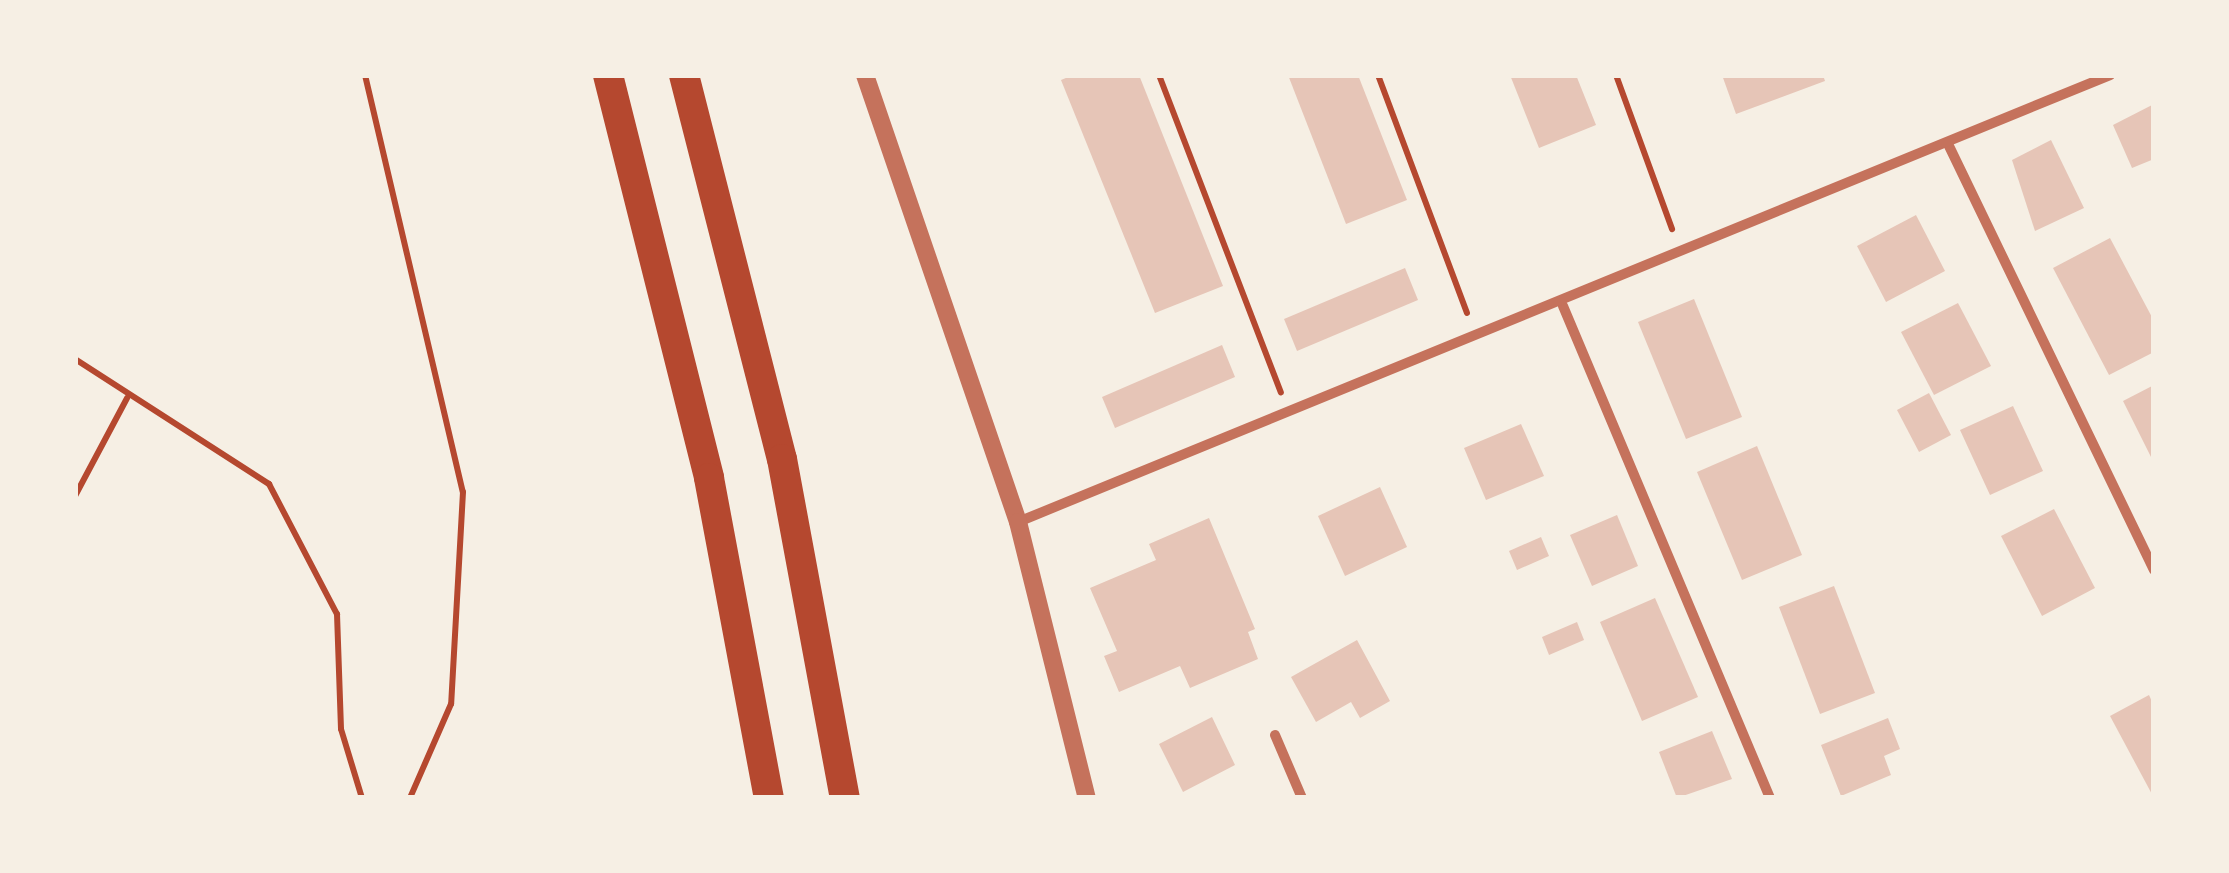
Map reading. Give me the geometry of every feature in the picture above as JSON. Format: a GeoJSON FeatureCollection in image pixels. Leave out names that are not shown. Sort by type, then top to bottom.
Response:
{"type":"FeatureCollection","features":[{"type":"Feature","properties":{"kind":"highway"},"geometry":{"type":"LineString","coordinates":[[608,75],[709,478],[769,798]]}},
{"type":"Feature","properties":{"kind":"highway"},"geometry":{"type":"LineString","coordinates":[[684,75],[782,458],[845,798]]}},
{"type":"Feature","properties":{"kind":"street"},"geometry":{"type":"LineString","coordinates":[[864,75],[1018,522],[1087,798]]}},
{"type":"Feature","properties":{"kind":"street"},"geometry":{"type":"LineString","coordinates":[[1018,522],[1563,306],[2110,75]]}},
{"type":"Feature","properties":{"kind":"street"},"geometry":{"type":"LineString","coordinates":[[1949,146],[2154,570]]}},
{"type":"Feature","properties":{"kind":"street"},"geometry":{"type":"LineString","coordinates":[[1563,306],[1770,798]]}},
{"type":"Feature","properties":{"kind":"street"},"geometry":{"type":"LineString","coordinates":[[1274,735],[1302,798]]}},
{"type":"Feature","properties":{"kind":"path"},"geometry":{"type":"LineString","coordinates":[[365,75],[463,492],[451,704],[410,798]]}},
{"type":"Feature","properties":{"kind":"path"},"geometry":{"type":"LineString","coordinates":[[1159,75],[1291,416]]}},
{"type":"Feature","properties":{"kind":"path"},"geometry":{"type":"LineString","coordinates":[[1378,75],[1456,282]]}},
{"type":"Feature","properties":{"kind":"path"},"geometry":{"type":"LineString","coordinates":[[1616,75],[1662,200]]}},
{"type":"Feature","properties":{"kind":"path"},"geometry":{"type":"LineString","coordinates":[[75,358],[127,398],[268,484],[337,614],[340,729],[362,798]]}},
{"type":"Feature","properties":{"kind":"path"},"geometry":{"type":"LineString","coordinates":[[75,496],[127,398]]}},
{"type":"Feature","properties":{"kind":"building"},"geometry":{"type":"Polygon","coordinates":[[[1073,75],[1139,75],[1223,286],[1155,313],[1061,80],[1073,75]]]}},
{"type":"Feature","properties":{"kind":"building"},"geometry":{"type":"Polygon","coordinates":[[[1288,75],[1358,75],[1407,200],[1346,224],[1288,75]]]}},
{"type":"Feature","properties":{"kind":"building"},"geometry":{"type":"Polygon","coordinates":[[[1510,75],[1576,75],[1596,125],[1539,148],[1510,75]]]}},
{"type":"Feature","properties":{"kind":"building"},"geometry":{"type":"Polygon","coordinates":[[[1722,75],[1823,75],[1825,81],[1736,114],[1722,75]]]}},
{"type":"Feature","properties":{"kind":"building"},"geometry":{"type":"Polygon","coordinates":[[[2154,104],[2154,159],[2132,168],[2113,125],[2154,104]]]}},
{"type":"Feature","properties":{"kind":"building"},"geometry":{"type":"Polygon","coordinates":[[[2051,140],[2084,208],[2035,231],[2012,160],[2051,140]]]}},
{"type":"Feature","properties":{"kind":"building"},"geometry":{"type":"Polygon","coordinates":[[[1916,215],[1945,271],[1886,302],[1857,246],[1916,215]]]}},
{"type":"Feature","properties":{"kind":"building"},"geometry":{"type":"Polygon","coordinates":[[[2110,238],[2154,321],[2154,352],[2109,375],[2053,268],[2110,238]]]}},
{"type":"Feature","properties":{"kind":"building"},"geometry":{"type":"Polygon","coordinates":[[[1405,268],[1418,300],[1297,351],[1284,319],[1405,268]]]}},
{"type":"Feature","properties":{"kind":"building"},"geometry":{"type":"Polygon","coordinates":[[[1694,299],[1742,417],[1686,439],[1638,322],[1694,299]]]}},
{"type":"Feature","properties":{"kind":"building"},"geometry":{"type":"Polygon","coordinates":[[[1958,303],[1991,366],[1934,395],[1901,332],[1958,303]]]}},
{"type":"Feature","properties":{"kind":"building"},"geometry":{"type":"Polygon","coordinates":[[[1222,345],[1235,377],[1115,428],[1102,397],[1222,345]]]}},
{"type":"Feature","properties":{"kind":"building"},"geometry":{"type":"Polygon","coordinates":[[[2154,385],[2154,463],[2123,401],[2154,385]]]}},
{"type":"Feature","properties":{"kind":"building"},"geometry":{"type":"Polygon","coordinates":[[[1929,393],[1951,435],[1919,452],[1897,410],[1929,393]]]}},
{"type":"Feature","properties":{"kind":"building"},"geometry":{"type":"Polygon","coordinates":[[[2013,406],[2043,471],[1990,495],[1960,430],[2013,406]]]}},
{"type":"Feature","properties":{"kind":"building"},"geometry":{"type":"Polygon","coordinates":[[[1521,424],[1544,476],[1486,500],[1464,448],[1521,424]]]}},
{"type":"Feature","properties":{"kind":"building"},"geometry":{"type":"Polygon","coordinates":[[[1757,446],[1802,555],[1742,580],[1697,472],[1757,446]]]}},
{"type":"Feature","properties":{"kind":"building"},"geometry":{"type":"Polygon","coordinates":[[[1380,487],[1407,547],[1345,576],[1318,516],[1380,487]]]}},
{"type":"Feature","properties":{"kind":"building"},"geometry":{"type":"Polygon","coordinates":[[[2054,509],[2095,588],[2042,616],[2001,536],[2054,509]]]}},
{"type":"Feature","properties":{"kind":"building"},"geometry":{"type":"Polygon","coordinates":[[[1617,515],[1638,566],[1592,586],[1570,535],[1617,515]]]}},
{"type":"Feature","properties":{"kind":"building"},"geometry":{"type":"Polygon","coordinates":[[[1209,518],[1255,629],[1248,632],[1258,659],[1190,688],[1180,666],[1119,692],[1104,656],[1117,651],[1090,588],[1156,560],[1149,544],[1209,518]]]}},
{"type":"Feature","properties":{"kind":"building"},"geometry":{"type":"Polygon","coordinates":[[[1541,537],[1549,556],[1517,570],[1509,551],[1541,537]]]}},
{"type":"Feature","properties":{"kind":"building"},"geometry":{"type":"Polygon","coordinates":[[[1834,586],[1875,693],[1820,714],[1779,607],[1834,586]]]}},
{"type":"Feature","properties":{"kind":"building"},"geometry":{"type":"Polygon","coordinates":[[[1655,598],[1698,697],[1642,721],[1600,622],[1655,598]]]}},
{"type":"Feature","properties":{"kind":"building"},"geometry":{"type":"Polygon","coordinates":[[[1577,622],[1584,640],[1549,655],[1542,637],[1577,622]]]}},
{"type":"Feature","properties":{"kind":"building"},"geometry":{"type":"Polygon","coordinates":[[[1357,640],[1390,701],[1360,718],[1351,702],[1316,722],[1291,677],[1357,640]]]}},
{"type":"Feature","properties":{"kind":"building"},"geometry":{"type":"Polygon","coordinates":[[[2149,695],[2154,706],[2154,798],[2110,716],[2149,695]]]}},
{"type":"Feature","properties":{"kind":"building"},"geometry":{"type":"Polygon","coordinates":[[[1212,717],[1235,765],[1183,792],[1159,744],[1212,717]]]}},
{"type":"Feature","properties":{"kind":"building"},"geometry":{"type":"Polygon","coordinates":[[[1888,718],[1900,749],[1884,756],[1891,775],[1841,796],[1821,745],[1888,718]]]}},
{"type":"Feature","properties":{"kind":"building"},"geometry":{"type":"Polygon","coordinates":[[[1712,731],[1732,779],[1677,798],[1659,752],[1712,731]]]}}]}
